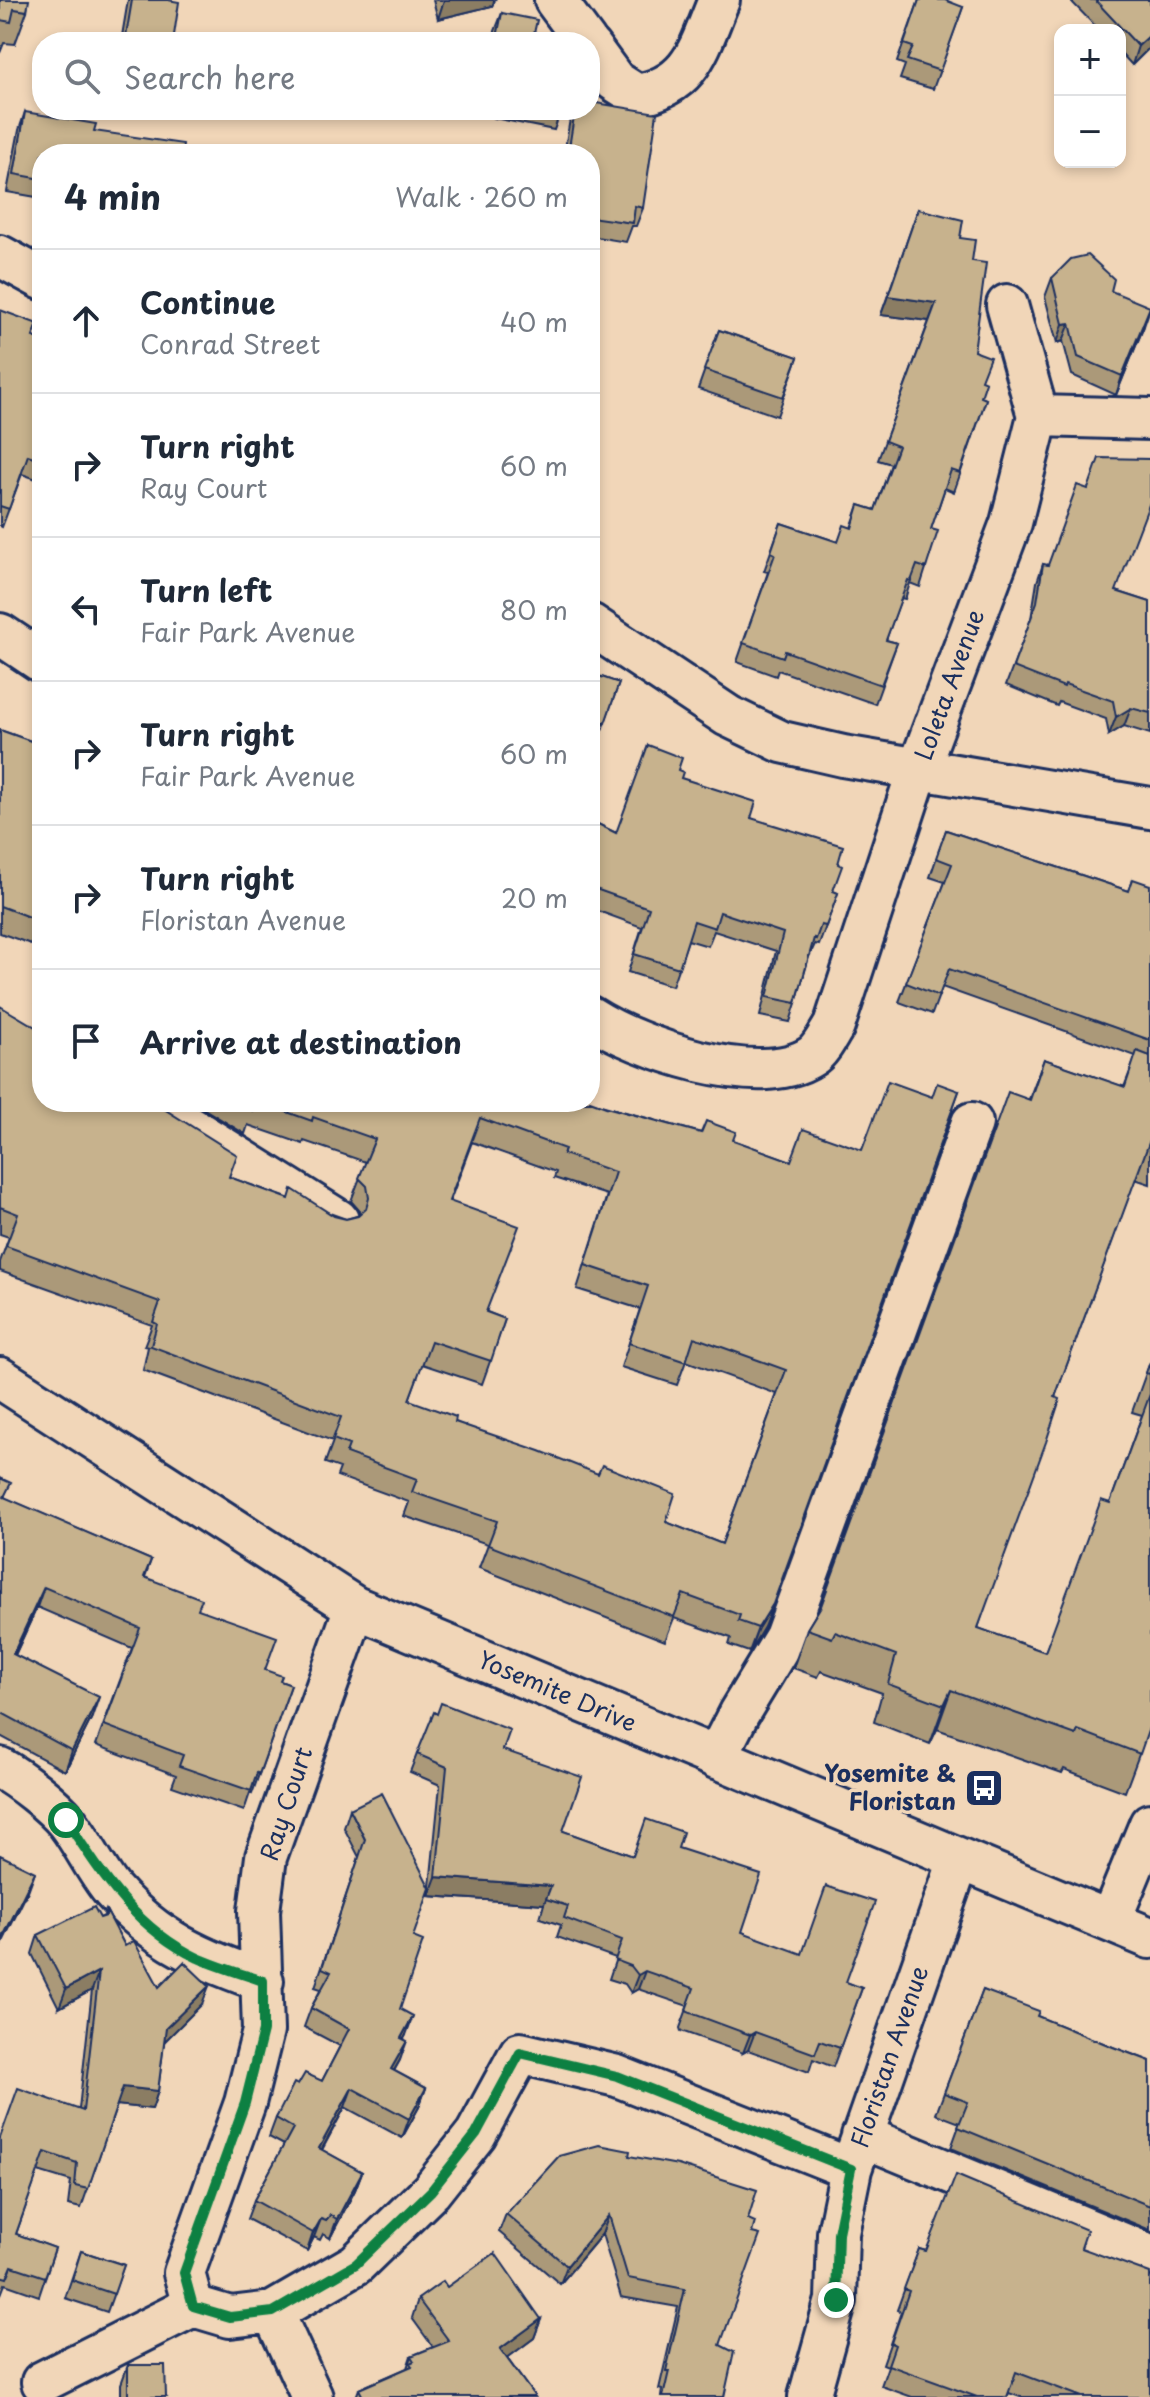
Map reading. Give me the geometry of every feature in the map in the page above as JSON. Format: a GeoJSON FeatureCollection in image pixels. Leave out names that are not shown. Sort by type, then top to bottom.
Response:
{"type":"FeatureCollection","features":[{"type":"Feature","properties":{"kind":"street"},"geometry":{"type":"LineString","coordinates":[[555,0],[579,32]]}},
{"type":"Feature","properties":{"kind":"street"},"geometry":{"type":"LineString","coordinates":[[600,61],[615,81],[637,95],[660,91],[689,69],[719,0]]}},
{"type":"Feature","properties":{"kind":"street"},"geometry":{"type":"LineString","coordinates":[[0,256],[32,274]]}},
{"type":"Feature","properties":{"kind":"street"},"geometry":{"type":"LineString","coordinates":[[1007,305],[1038,416],[1150,419]]}},
{"type":"Feature","properties":{"kind":"street","name":"Loleta Avenue"},"geometry":{"type":"LineString","coordinates":[[600,1022],[667,1053],[732,1068],[780,1068],[814,1055],[834,1026],[919,767],[1011,523],[1038,416]]}},
{"type":"Feature","properties":{"kind":"street"},"geometry":{"type":"LineString","coordinates":[[600,631],[728,716],[782,742],[816,751],[1150,808]]}},
{"type":"Feature","properties":{"kind":"street"},"geometry":{"type":"LineString","coordinates":[[0,634],[32,655]]}},
{"type":"Feature","properties":{"kind":"street"},"geometry":{"type":"LineString","coordinates":[[166,1112],[338,1220]]}},
{"type":"Feature","properties":{"kind":"street"},"geometry":{"type":"LineString","coordinates":[[716,1758],[785,1637],[972,1123]]}},
{"type":"Feature","properties":{"kind":"street","name":"Yosemite Drive"},"geometry":{"type":"LineString","coordinates":[[0,1378],[355,1607],[1150,1938]]}},
{"type":"Feature","properties":{"kind":"street","name":"Ray Court"},"geometry":{"type":"LineString","coordinates":[[193,2306],[184,2273],[245,2103],[263,2031],[259,1911],[266,1857],[355,1607]]}},
{"type":"Feature","properties":{"kind":"street"},"geometry":{"type":"LineString","coordinates":[[0,1768],[66,1820],[111,1888],[153,1931],[197,1957],[263,1981]]}},
{"type":"Feature","properties":{"kind":"street"},"geometry":{"type":"LineString","coordinates":[[1110,1921],[1150,1824]]}},
{"type":"Feature","properties":{"kind":"street","name":"Floristan Avenue"},"geometry":{"type":"LineString","coordinates":[[809,2397],[836,2300],[838,2233],[856,2153],[959,1860]]}},
{"type":"Feature","properties":{"kind":"street"},"geometry":{"type":"LineString","coordinates":[[42,2382],[193,2306],[230,2317],[273,2312],[356,2264],[431,2191],[476,2134],[520,2053],[617,2076],[856,2153],[1150,2255]]}},
{"type":"Feature","properties":{"kind":"street"},"geometry":{"type":"LineString","coordinates":[[273,2312],[312,2397]]}},
{"type":"Feature","properties":{"kind":"building"},"geometry":{"type":"Polygon","coordinates":[[[0,0],[29,0],[27,11],[14,9],[11,22],[0,20],[0,0]]]}},
{"type":"Feature","properties":{"kind":"building"},"geometry":{"type":"Polygon","coordinates":[[[132,0],[179,2],[174,32],[127,32],[132,0]]]}},
{"type":"Feature","properties":{"kind":"building"},"geometry":{"type":"Polygon","coordinates":[[[919,0],[945,0],[963,7],[940,71],[907,60],[913,47],[904,44],[919,0]]]}},
{"type":"Feature","properties":{"kind":"building"},"geometry":{"type":"Polygon","coordinates":[[[1095,0],[1150,0],[1150,35],[1138,46],[1126,33],[1126,24],[1117,24],[1095,0]]]}},
{"type":"Feature","properties":{"kind":"building"},"geometry":{"type":"Polygon","coordinates":[[[502,13],[537,20],[534,32],[498,32],[502,13]]]}},
{"type":"Feature","properties":{"kind":"building"},"geometry":{"type":"Polygon","coordinates":[[[600,104],[657,113],[643,208],[635,206],[633,223],[600,218],[600,144],[570,144],[573,120],[600,120],[600,104]]]}},
{"type":"Feature","properties":{"kind":"building"},"geometry":{"type":"Polygon","coordinates":[[[25,112],[32,113],[32,120],[72,120],[96,124],[94,131],[183,144],[32,144],[32,177],[14,174],[25,112]]]}},
{"type":"Feature","properties":{"kind":"building"},"geometry":{"type":"Polygon","coordinates":[[[918,209],[963,220],[960,238],[975,240],[972,261],[986,263],[974,351],[990,357],[981,380],[986,382],[981,397],[986,399],[960,473],[951,470],[931,529],[938,531],[926,568],[917,565],[911,581],[908,580],[886,640],[897,643],[881,685],[785,651],[783,657],[743,643],[775,554],[771,552],[781,523],[838,542],[844,525],[852,528],[859,505],[875,510],[898,446],[885,441],[936,303],[888,296],[918,209]]]}},
{"type":"Feature","properties":{"kind":"building"},"geometry":{"type":"Polygon","coordinates":[[[1088,255],[1114,279],[1111,291],[1150,307],[1122,376],[1078,357],[1070,323],[1063,324],[1052,278],[1071,259],[1088,255]]]}},
{"type":"Feature","properties":{"kind":"building"},"geometry":{"type":"Polygon","coordinates":[[[0,310],[32,322],[32,456],[28,455],[9,509],[0,506],[0,310]]]}},
{"type":"Feature","properties":{"kind":"building"},"geometry":{"type":"Polygon","coordinates":[[[719,330],[798,357],[783,397],[704,370],[719,330]]]}},
{"type":"Feature","properties":{"kind":"building"},"geometry":{"type":"Polygon","coordinates":[[[1099,458],[1150,459],[1150,502],[1116,591],[1150,602],[1150,713],[1131,708],[1116,717],[1113,701],[1065,684],[1064,687],[1013,667],[1037,602],[1043,564],[1048,565],[1077,485],[1088,489],[1099,458]]]}},
{"type":"Feature","properties":{"kind":"building"},"geometry":{"type":"Polygon","coordinates":[[[600,676],[619,683],[605,723],[600,721],[600,676]]]}},
{"type":"Feature","properties":{"kind":"building"},"geometry":{"type":"Polygon","coordinates":[[[0,730],[32,741],[32,918],[0,906],[0,730]]]}},
{"type":"Feature","properties":{"kind":"building"},"geometry":{"type":"Polygon","coordinates":[[[648,745],[682,758],[678,770],[683,772],[681,778],[756,802],[751,818],[843,846],[838,864],[842,866],[833,891],[838,893],[826,926],[821,925],[814,938],[796,1003],[767,997],[783,933],[720,912],[715,928],[694,921],[679,968],[634,954],[649,908],[600,891],[600,825],[616,833],[648,745]]]}},
{"type":"Feature","properties":{"kind":"building"},"geometry":{"type":"Polygon","coordinates":[[[946,830],[1129,891],[1133,879],[1150,885],[1150,1040],[949,969],[939,996],[906,983],[952,864],[936,858],[946,830]]]}},
{"type":"Feature","properties":{"kind":"building"},"geometry":{"type":"Polygon","coordinates":[[[0,1006],[32,1025],[32,1112],[169,1112],[237,1155],[229,1177],[289,1199],[292,1189],[334,1216],[346,1219],[358,1216],[366,1209],[369,1198],[367,1186],[359,1178],[375,1139],[313,1117],[312,1121],[287,1112],[600,1112],[600,1105],[701,1133],[706,1121],[736,1132],[733,1140],[791,1161],[803,1129],[862,1150],[888,1081],[932,1097],[937,1083],[959,1091],[773,1604],[758,1628],[738,1621],[740,1615],[683,1594],[674,1617],[488,1545],[497,1521],[412,1492],[417,1479],[346,1453],[349,1445],[333,1439],[341,1417],[151,1346],[157,1324],[153,1322],[160,1302],[6,1246],[18,1214],[0,1207],[0,1006]],[[480,1118],[449,1201],[519,1226],[486,1312],[505,1319],[491,1361],[431,1341],[409,1400],[456,1417],[455,1422],[598,1474],[602,1465],[675,1494],[666,1522],[722,1544],[786,1370],[694,1337],[686,1362],[629,1343],[648,1286],[585,1265],[615,1172],[563,1154],[565,1149],[480,1118]]]}},
{"type":"Feature","properties":{"kind":"building"},"geometry":{"type":"Polygon","coordinates":[[[1137,1051],[1150,1056],[1150,1140],[1055,1397],[1060,1399],[1046,1442],[978,1628],[1045,1652],[1101,1500],[1110,1503],[1150,1394],[1150,1725],[1140,1754],[1078,1730],[1076,1735],[951,1690],[944,1705],[888,1684],[896,1655],[835,1632],[832,1638],[807,1629],[821,1606],[1008,1092],[1030,1100],[1044,1059],[1125,1087],[1137,1051]]]}},
{"type":"Feature","properties":{"kind":"building"},"geometry":{"type":"Polygon","coordinates":[[[0,1478],[11,1483],[4,1497],[151,1560],[144,1577],[202,1599],[198,1609],[277,1637],[265,1670],[282,1676],[280,1681],[291,1685],[251,1791],[179,1766],[183,1755],[104,1725],[140,1628],[44,1587],[13,1654],[99,1697],[72,1751],[0,1712],[0,1478]]]}},
{"type":"Feature","properties":{"kind":"building"},"geometry":{"type":"Polygon","coordinates":[[[441,1703],[510,1730],[503,1750],[582,1777],[563,1831],[633,1856],[646,1819],[683,1832],[678,1848],[761,1875],[742,1932],[802,1954],[826,1886],[875,1902],[846,1982],[862,1988],[840,2048],[820,2041],[815,2054],[688,2012],[686,2010],[694,1988],[645,1971],[638,1975],[631,1966],[615,1960],[622,1940],[564,1918],[568,1906],[546,1899],[551,1886],[436,1877],[447,1767],[417,1754],[434,1712],[437,1714],[441,1703]]]}},
{"type":"Feature","properties":{"kind":"building"},"geometry":{"type":"Polygon","coordinates":[[[382,1793],[430,1888],[413,1937],[423,1941],[400,2009],[413,2016],[401,2038],[407,2041],[391,2069],[426,2088],[409,2119],[352,2088],[319,2148],[362,2172],[337,2219],[330,2215],[326,2221],[321,2219],[313,2233],[254,2200],[293,2128],[276,2118],[294,2083],[298,2085],[305,2073],[322,2081],[349,2029],[311,2008],[331,1972],[322,1968],[365,1839],[350,1809],[382,1793]]]}},
{"type":"Feature","properties":{"kind":"building"},"geometry":{"type":"Polygon","coordinates":[[[0,1855],[35,1872],[0,1943],[0,1855]]]}},
{"type":"Feature","properties":{"kind":"building"},"geometry":{"type":"Polygon","coordinates":[[[94,1907],[100,1918],[106,1916],[106,1910],[125,1946],[134,1941],[159,1987],[184,1962],[209,1986],[166,2028],[158,2091],[123,2087],[88,2189],[75,2186],[77,2163],[45,2152],[16,2234],[55,2248],[45,2277],[12,2266],[7,2278],[0,2276],[0,2138],[18,2088],[83,2111],[99,1971],[66,1989],[38,1935],[94,1907]]]}},
{"type":"Feature","properties":{"kind":"building"},"geometry":{"type":"Polygon","coordinates":[[[983,1990],[1039,2011],[1037,2016],[1150,2061],[1150,2206],[958,2127],[968,2102],[944,2093],[983,1990]]]}},
{"type":"Feature","properties":{"kind":"building"},"geometry":{"type":"Polygon","coordinates":[[[599,2145],[630,2151],[629,2156],[678,2165],[757,2190],[748,2219],[755,2222],[752,2233],[760,2235],[720,2345],[734,2352],[724,2397],[663,2397],[685,2289],[628,2278],[609,2215],[567,2266],[506,2214],[559,2156],[599,2145]]]}},
{"type":"Feature","properties":{"kind":"building"},"geometry":{"type":"Polygon","coordinates":[[[956,2175],[1087,2230],[1081,2248],[1150,2273],[1150,2397],[1082,2397],[1016,2372],[1007,2397],[977,2397],[888,2365],[895,2345],[891,2343],[909,2291],[904,2289],[919,2249],[926,2251],[956,2175]]]}},
{"type":"Feature","properties":{"kind":"building"},"geometry":{"type":"Polygon","coordinates":[[[81,2251],[124,2265],[114,2294],[72,2280],[81,2251]]]}},
{"type":"Feature","properties":{"kind":"building"},"geometry":{"type":"Polygon","coordinates":[[[495,2253],[541,2319],[500,2349],[535,2397],[363,2397],[359,2389],[412,2366],[410,2363],[414,2361],[411,2356],[449,2341],[418,2299],[443,2281],[447,2287],[495,2253]]]}},
{"type":"Feature","properties":{"kind":"building"},"geometry":{"type":"Polygon","coordinates":[[[128,2365],[165,2365],[166,2397],[128,2397],[128,2365]]]}},
{"type":"Feature","properties":{"kind":"place","name":"Yosemite & Floristan"},"geometry":{"type":"Point","coordinates":[984,1788]}},
{"type":"Feature","properties":{"kind":"route"},"geometry":{"type":"LineString","coordinates":[[66,1820],[111,1888],[153,1931],[197,1957],[263,1981],[263,2031],[245,2103],[184,2273],[193,2306],[230,2317],[273,2312],[356,2264],[431,2191],[476,2134],[520,2053],[617,2076],[851,2169],[838,2233],[836,2300]]}}]}
